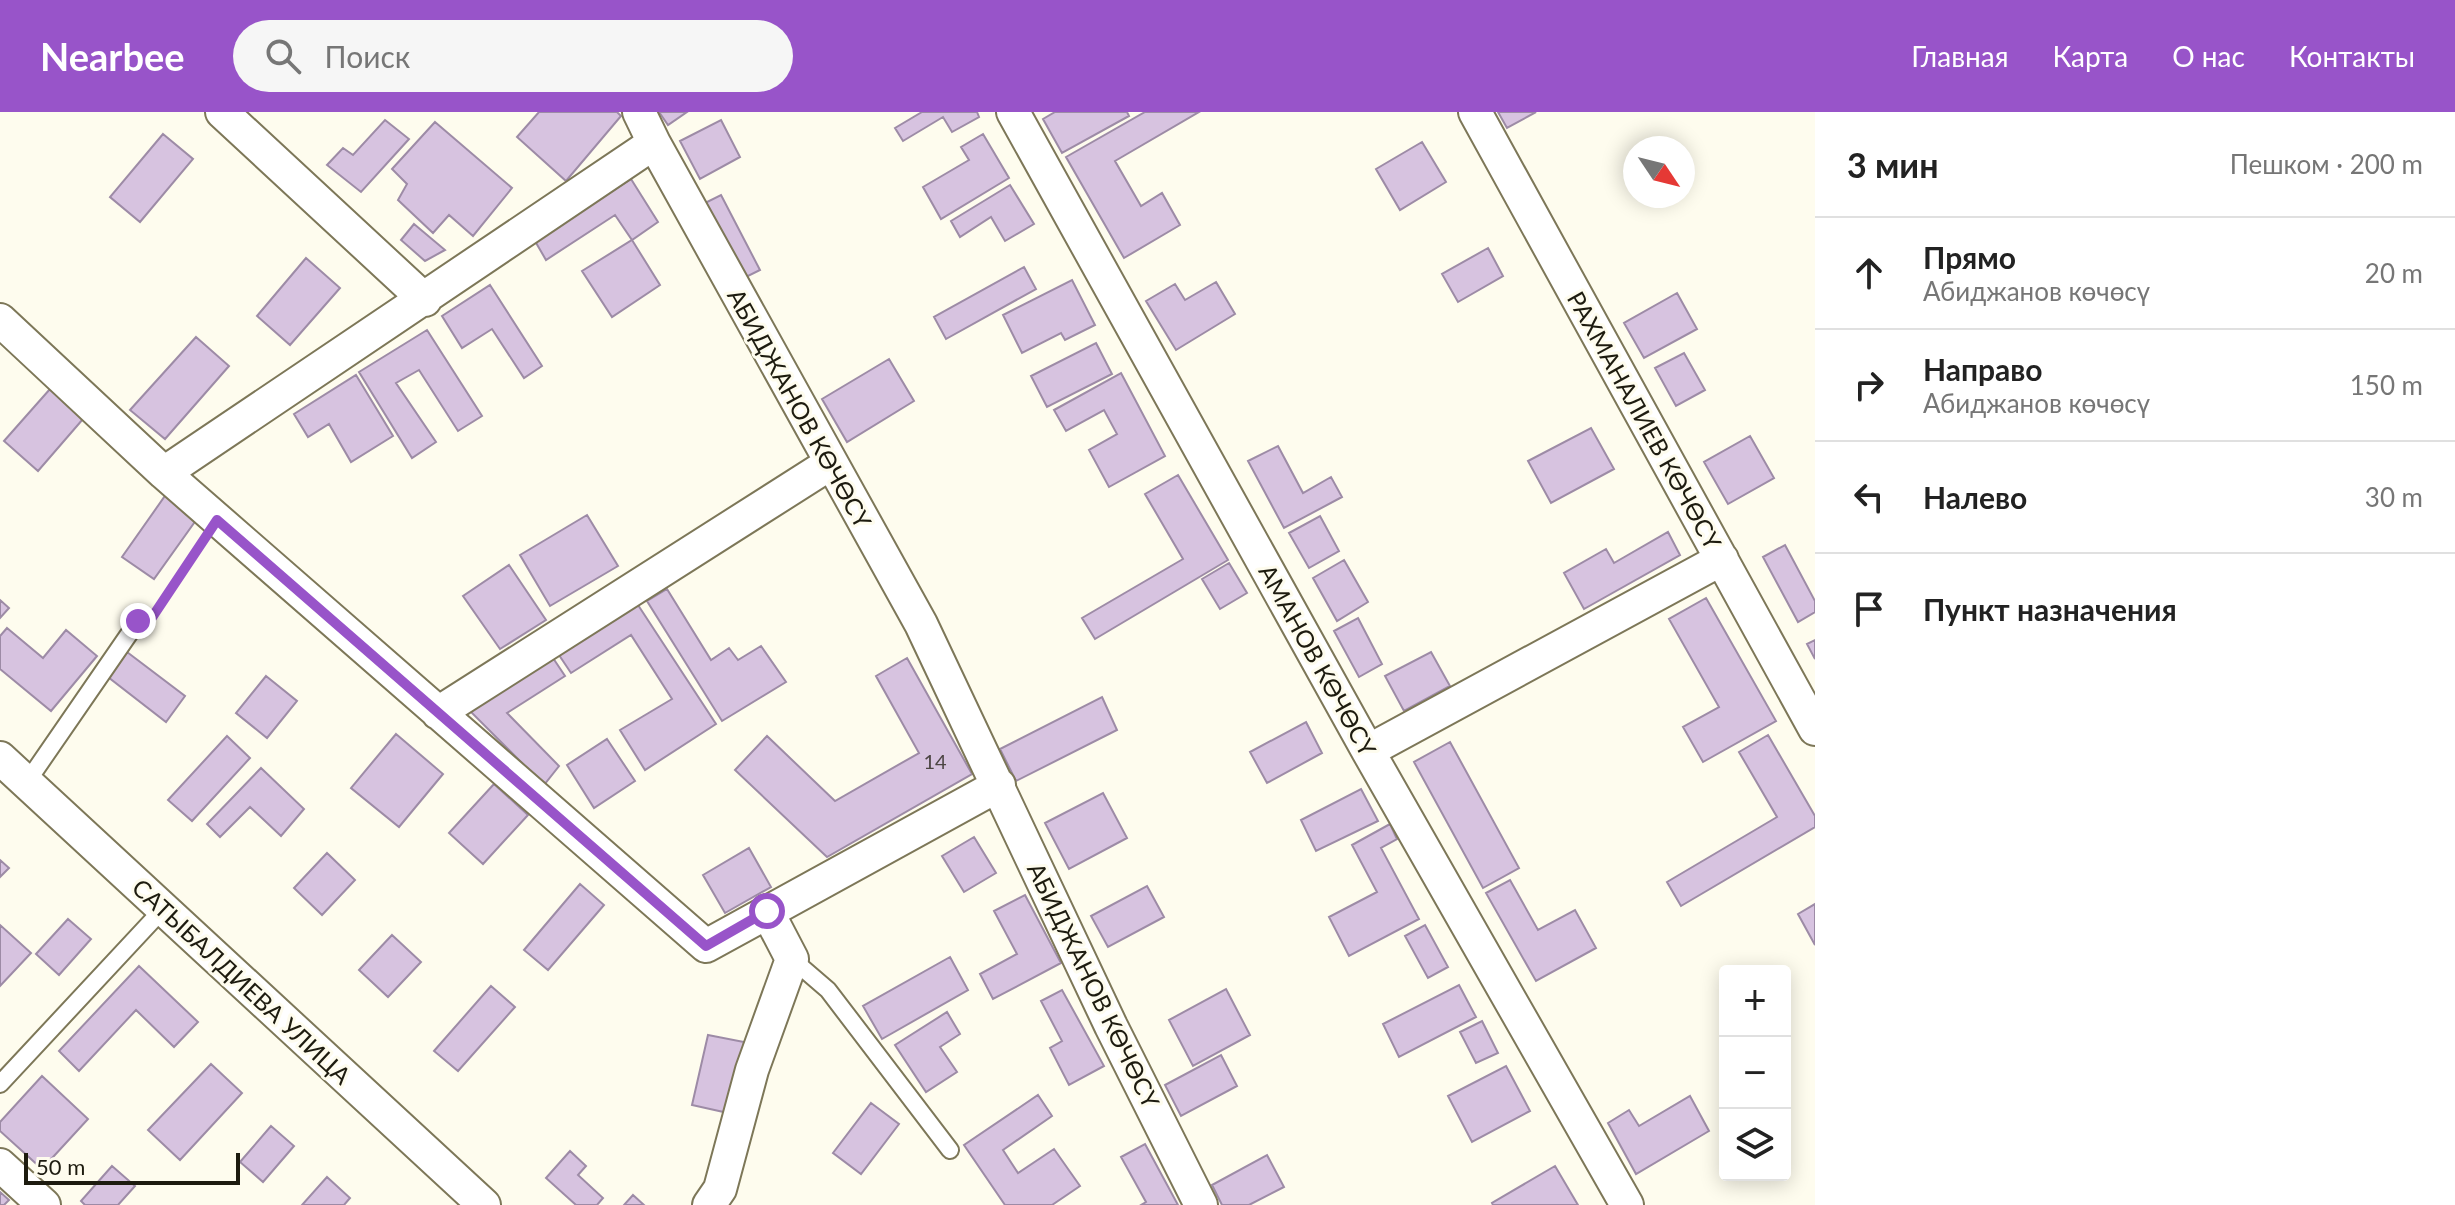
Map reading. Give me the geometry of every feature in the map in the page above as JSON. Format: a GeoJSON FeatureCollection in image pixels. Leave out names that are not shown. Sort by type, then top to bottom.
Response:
{"type":"FeatureCollection","features":[{"type":"Feature","properties":{"kind":"street"},"geometry":{"type":"LineString","coordinates":[[222,112],[425,300]]}},
{"type":"Feature","properties":{"kind":"street","name":"АБИДЖАНОВ КӨЧӨСҮ"},"geometry":{"type":"LineString","coordinates":[[639,112],[921,624],[1111,1026],[1201,1205]]}},
{"type":"Feature","properties":{"kind":"street","name":"АМАНОВ КӨЧӨСҮ"},"geometry":{"type":"LineString","coordinates":[[1013,112],[1368,751],[1627,1205]]}},
{"type":"Feature","properties":{"kind":"street","name":"РАХМАНАЛИЕВ КӨЧӨСҮ"},"geometry":{"type":"LineString","coordinates":[[1475,112],[1815,729]]}},
{"type":"Feature","properties":{"kind":"street"},"geometry":{"type":"LineString","coordinates":[[164,473],[654,143]]}},
{"type":"Feature","properties":{"kind":"street"},"geometry":{"type":"LineString","coordinates":[[0,320],[217,520],[706,946],[999,785]]}},
{"type":"Feature","properties":{"kind":"street"},"geometry":{"type":"LineString","coordinates":[[438,713],[831,463]]}},
{"type":"Feature","properties":{"kind":"street"},"geometry":{"type":"LineString","coordinates":[[1368,751],[1722,559]]}},
{"type":"Feature","properties":{"kind":"street","name":"САТЫБАЛДИЕВА УЛИЦА"},"geometry":{"type":"LineString","coordinates":[[0,758],[484,1205]]}},
{"type":"Feature","properties":{"kind":"street"},"geometry":{"type":"LineString","coordinates":[[709,1205],[720,1189],[752,1070],[792,959],[767,911]]}},
{"type":"Feature","properties":{"kind":"street"},"geometry":{"type":"LineString","coordinates":[[0,1165],[44,1205]]}},
{"type":"Feature","properties":{"kind":"lane"},"geometry":{"type":"LineString","coordinates":[[27,782],[138,621]]}},
{"type":"Feature","properties":{"kind":"lane"},"geometry":{"type":"LineString","coordinates":[[0,1084],[164,908]]}},
{"type":"Feature","properties":{"kind":"lane"},"geometry":{"type":"LineString","coordinates":[[792,959],[828,990],[950,1150]]}},
{"type":"Feature","properties":{"kind":"path"},"geometry":{"type":"LineString","coordinates":[[138,621],[151,619],[217,520]]}},
{"type":"Feature","properties":{"kind":"building"},"geometry":{"type":"Polygon","coordinates":[[[539,112],[617,112],[621,116],[566,181],[517,137],[539,112]]]}},
{"type":"Feature","properties":{"kind":"building"},"geometry":{"type":"Polygon","coordinates":[[[659,112],[687,112],[668,125],[659,112]]]}},
{"type":"Feature","properties":{"kind":"building"},"geometry":{"type":"Polygon","coordinates":[[[922,112],[977,112],[979,117],[952,132],[943,117],[903,141],[895,128],[922,112]]]}},
{"type":"Feature","properties":{"kind":"building"},"geometry":{"type":"Polygon","coordinates":[[[1055,112],[1127,112],[1129,116],[1062,153],[1043,119],[1055,112]]]}},
{"type":"Feature","properties":{"kind":"building"},"geometry":{"type":"Polygon","coordinates":[[[1145,112],[1199,112],[1115,161],[1141,206],[1162,193],[1180,225],[1124,258],[1066,157],[1145,112]]]}},
{"type":"Feature","properties":{"kind":"building"},"geometry":{"type":"Polygon","coordinates":[[[1498,112],[1536,112],[1507,128],[1498,112]]]}},
{"type":"Feature","properties":{"kind":"building"},"geometry":{"type":"Polygon","coordinates":[[[385,120],[409,139],[361,192],[327,165],[343,148],[353,155],[385,120]]]}},
{"type":"Feature","properties":{"kind":"building"},"geometry":{"type":"Polygon","coordinates":[[[721,120],[740,157],[700,179],[680,141],[721,120]]]}},
{"type":"Feature","properties":{"kind":"building"},"geometry":{"type":"Polygon","coordinates":[[[435,122],[512,188],[473,236],[449,215],[433,233],[398,200],[407,184],[392,169],[435,122]]]}},
{"type":"Feature","properties":{"kind":"building"},"geometry":{"type":"Polygon","coordinates":[[[163,134],[193,159],[140,222],[110,197],[163,134]]]}},
{"type":"Feature","properties":{"kind":"building"},"geometry":{"type":"Polygon","coordinates":[[[983,134],[1009,178],[941,219],[923,187],[969,160],[961,147],[983,134]]]}},
{"type":"Feature","properties":{"kind":"building"},"geometry":{"type":"Polygon","coordinates":[[[1422,142],[1446,182],[1400,210],[1376,169],[1422,142]]]}},
{"type":"Feature","properties":{"kind":"building"},"geometry":{"type":"Polygon","coordinates":[[[631,179],[658,222],[632,240],[615,215],[546,260],[535,241],[631,179]]]}},
{"type":"Feature","properties":{"kind":"building"},"geometry":{"type":"Polygon","coordinates":[[[1010,185],[1034,224],[1005,241],[991,217],[960,237],[951,221],[1010,185]]]}},
{"type":"Feature","properties":{"kind":"building"},"geometry":{"type":"Polygon","coordinates":[[[721,195],[760,270],[740,280],[701,205],[721,195]]]}},
{"type":"Feature","properties":{"kind":"building"},"geometry":{"type":"Polygon","coordinates":[[[414,224],[445,250],[425,261],[401,240],[414,224]]]}},
{"type":"Feature","properties":{"kind":"building"},"geometry":{"type":"Polygon","coordinates":[[[632,240],[660,285],[612,317],[582,271],[632,240]]]}},
{"type":"Feature","properties":{"kind":"building"},"geometry":{"type":"Polygon","coordinates":[[[1488,248],[1503,276],[1458,302],[1442,274],[1488,248]]]}},
{"type":"Feature","properties":{"kind":"building"},"geometry":{"type":"Polygon","coordinates":[[[306,258],[340,288],[290,345],[257,316],[306,258]]]}},
{"type":"Feature","properties":{"kind":"building"},"geometry":{"type":"Polygon","coordinates":[[[1024,267],[1036,289],[946,339],[934,317],[1024,267]]]}},
{"type":"Feature","properties":{"kind":"building"},"geometry":{"type":"Polygon","coordinates":[[[1072,280],[1095,325],[1065,340],[1061,333],[1022,353],[1003,315],[1072,280]]]}},
{"type":"Feature","properties":{"kind":"building"},"geometry":{"type":"Polygon","coordinates":[[[1216,282],[1235,314],[1176,350],[1146,301],[1175,284],[1185,300],[1216,282]]]}},
{"type":"Feature","properties":{"kind":"building"},"geometry":{"type":"Polygon","coordinates":[[[490,285],[542,366],[524,378],[492,329],[462,348],[442,316],[490,285]]]}},
{"type":"Feature","properties":{"kind":"building"},"geometry":{"type":"Polygon","coordinates":[[[1677,293],[1697,329],[1644,358],[1624,323],[1677,293]]]}},
{"type":"Feature","properties":{"kind":"building"},"geometry":{"type":"Polygon","coordinates":[[[427,330],[482,416],[458,431],[419,370],[396,383],[436,442],[412,458],[359,372],[427,330]]]}},
{"type":"Feature","properties":{"kind":"building"},"geometry":{"type":"Polygon","coordinates":[[[196,337],[229,366],[165,439],[130,410],[196,337]]]}},
{"type":"Feature","properties":{"kind":"building"},"geometry":{"type":"Polygon","coordinates":[[[1096,343],[1112,374],[1047,407],[1031,376],[1096,343]]]}},
{"type":"Feature","properties":{"kind":"building"},"geometry":{"type":"Polygon","coordinates":[[[1684,353],[1705,390],[1676,406],[1655,368],[1684,353]]]}},
{"type":"Feature","properties":{"kind":"building"},"geometry":{"type":"Polygon","coordinates":[[[889,359],[914,401],[847,442],[822,399],[889,359]]]}},
{"type":"Feature","properties":{"kind":"building"},"geometry":{"type":"Polygon","coordinates":[[[1121,373],[1165,456],[1109,487],[1089,450],[1117,434],[1104,410],[1066,431],[1054,410],[1121,373]]]}},
{"type":"Feature","properties":{"kind":"building"},"geometry":{"type":"Polygon","coordinates":[[[356,375],[393,436],[351,462],[329,424],[308,437],[294,414],[356,375]]]}},
{"type":"Feature","properties":{"kind":"building"},"geometry":{"type":"Polygon","coordinates":[[[50,389],[83,419],[38,471],[4,441],[50,389]]]}},
{"type":"Feature","properties":{"kind":"building"},"geometry":{"type":"Polygon","coordinates":[[[1591,428],[1614,469],[1551,503],[1528,461],[1591,428]]]}},
{"type":"Feature","properties":{"kind":"building"},"geometry":{"type":"Polygon","coordinates":[[[1750,436],[1774,478],[1728,504],[1704,462],[1750,436]]]}},
{"type":"Feature","properties":{"kind":"building"},"geometry":{"type":"Polygon","coordinates":[[[1278,446],[1303,493],[1331,477],[1342,497],[1284,528],[1248,461],[1278,446]]]}},
{"type":"Feature","properties":{"kind":"building"},"geometry":{"type":"Polygon","coordinates":[[[1178,475],[1228,560],[1095,639],[1082,618],[1183,559],[1145,494],[1178,475]]]}},
{"type":"Feature","properties":{"kind":"building"},"geometry":{"type":"Polygon","coordinates":[[[167,493],[199,516],[154,579],[122,557],[167,493]]]}},
{"type":"Feature","properties":{"kind":"building"},"geometry":{"type":"Polygon","coordinates":[[[587,515],[618,566],[550,606],[520,555],[587,515]]]}},
{"type":"Feature","properties":{"kind":"building"},"geometry":{"type":"Polygon","coordinates":[[[1320,516],[1339,551],[1309,568],[1289,533],[1320,516]]]}},
{"type":"Feature","properties":{"kind":"building"},"geometry":{"type":"Polygon","coordinates":[[[1668,532],[1680,555],[1584,609],[1564,573],[1606,549],[1614,563],[1668,532]]]}},
{"type":"Feature","properties":{"kind":"building"},"geometry":{"type":"Polygon","coordinates":[[[1785,545],[1815,601],[1815,612],[1798,622],[1763,557],[1785,545]]]}},
{"type":"Feature","properties":{"kind":"building"},"geometry":{"type":"Polygon","coordinates":[[[1344,560],[1368,602],[1337,621],[1313,578],[1344,560]]]}},
{"type":"Feature","properties":{"kind":"building"},"geometry":{"type":"Polygon","coordinates":[[[1229,563],[1247,593],[1220,609],[1202,579],[1229,563]]]}},
{"type":"Feature","properties":{"kind":"building"},"geometry":{"type":"Polygon","coordinates":[[[509,565],[546,620],[500,649],[463,596],[509,565]]]}},
{"type":"Feature","properties":{"kind":"building"},"geometry":{"type":"Polygon","coordinates":[[[667,589],[711,660],[729,648],[738,660],[761,646],[786,682],[722,721],[647,601],[667,589]]]}},
{"type":"Feature","properties":{"kind":"building"},"geometry":{"type":"Polygon","coordinates":[[[1706,598],[1776,721],[1703,762],[1683,727],[1719,707],[1669,619],[1706,598]]]}},
{"type":"Feature","properties":{"kind":"building"},"geometry":{"type":"Polygon","coordinates":[[[0,600],[9,608],[0,618],[0,600]]]}},
{"type":"Feature","properties":{"kind":"building"},"geometry":{"type":"Polygon","coordinates":[[[638,605],[716,724],[645,770],[620,730],[672,699],[631,635],[571,673],[559,655],[638,605]]]}},
{"type":"Feature","properties":{"kind":"building"},"geometry":{"type":"Polygon","coordinates":[[[1358,618],[1382,664],[1359,677],[1334,631],[1358,618]]]}},
{"type":"Feature","properties":{"kind":"building"},"geometry":{"type":"Polygon","coordinates":[[[7,628],[43,658],[66,630],[97,656],[51,711],[0,669],[0,636],[7,628]]]}},
{"type":"Feature","properties":{"kind":"building"},"geometry":{"type":"Polygon","coordinates":[[[1815,640],[1815,659],[1807,644],[1815,640]]]}},
{"type":"Feature","properties":{"kind":"building"},"geometry":{"type":"Polygon","coordinates":[[[127,652],[185,696],[166,722],[108,677],[127,652]]]}},
{"type":"Feature","properties":{"kind":"building"},"geometry":{"type":"Polygon","coordinates":[[[1431,652],[1450,686],[1404,711],[1385,676],[1431,652]]]}},
{"type":"Feature","properties":{"kind":"building"},"geometry":{"type":"Polygon","coordinates":[[[553,658],[565,676],[507,713],[559,766],[544,785],[470,711],[553,658]]]}},
{"type":"Feature","properties":{"kind":"building"},"geometry":{"type":"Polygon","coordinates":[[[907,658],[972,774],[827,857],[735,770],[767,736],[835,801],[919,753],[876,676],[907,658]]]}},
{"type":"Feature","properties":{"kind":"building"},"geometry":{"type":"Polygon","coordinates":[[[266,676],[297,701],[267,738],[236,713],[266,676]]]}},
{"type":"Feature","properties":{"kind":"building"},"geometry":{"type":"Polygon","coordinates":[[[1102,697],[1117,730],[1016,781],[1000,749],[1102,697]]]}},
{"type":"Feature","properties":{"kind":"building"},"geometry":{"type":"Polygon","coordinates":[[[1306,722],[1322,753],[1267,783],[1250,752],[1306,722]]]}},
{"type":"Feature","properties":{"kind":"building"},"geometry":{"type":"Polygon","coordinates":[[[396,734],[443,774],[399,827],[351,788],[396,734]]]}},
{"type":"Feature","properties":{"kind":"building"},"geometry":{"type":"Polygon","coordinates":[[[1768,735],[1815,816],[1815,827],[1681,906],[1667,882],[1777,817],[1739,752],[1768,735]]]}},
{"type":"Feature","properties":{"kind":"building"},"geometry":{"type":"Polygon","coordinates":[[[227,736],[250,758],[192,821],[168,800],[227,736]]]}},
{"type":"Feature","properties":{"kind":"building"},"geometry":{"type":"Polygon","coordinates":[[[607,739],[635,781],[594,808],[567,765],[607,739]]]}},
{"type":"Feature","properties":{"kind":"building"},"geometry":{"type":"Polygon","coordinates":[[[1450,742],[1519,868],[1483,888],[1414,762],[1450,742]]]}},
{"type":"Feature","properties":{"kind":"building"},"geometry":{"type":"Polygon","coordinates":[[[261,768],[304,809],[281,836],[250,807],[220,837],[207,824],[261,768]]]}},
{"type":"Feature","properties":{"kind":"building"},"geometry":{"type":"Polygon","coordinates":[[[494,784],[528,815],[483,864],[449,833],[494,784]]]}},
{"type":"Feature","properties":{"kind":"building"},"geometry":{"type":"Polygon","coordinates":[[[1361,789],[1378,821],[1316,851],[1301,820],[1361,789]]]}},
{"type":"Feature","properties":{"kind":"building"},"geometry":{"type":"Polygon","coordinates":[[[1103,793],[1127,838],[1069,869],[1045,823],[1103,793]]]}},
{"type":"Feature","properties":{"kind":"building"},"geometry":{"type":"Polygon","coordinates":[[[1390,824],[1397,839],[1381,848],[1419,919],[1349,956],[1329,917],[1377,892],[1352,845],[1390,824]]]}},
{"type":"Feature","properties":{"kind":"building"},"geometry":{"type":"Polygon","coordinates":[[[974,837],[996,873],[964,892],[942,856],[974,837]]]}},
{"type":"Feature","properties":{"kind":"building"},"geometry":{"type":"Polygon","coordinates":[[[749,848],[771,887],[725,913],[703,875],[749,848]]]}},
{"type":"Feature","properties":{"kind":"building"},"geometry":{"type":"Polygon","coordinates":[[[327,853],[355,880],[322,915],[294,888],[327,853]]]}},
{"type":"Feature","properties":{"kind":"building"},"geometry":{"type":"Polygon","coordinates":[[[0,860],[9,868],[0,877],[0,860]]]}},
{"type":"Feature","properties":{"kind":"building"},"geometry":{"type":"Polygon","coordinates":[[[1510,880],[1538,930],[1575,910],[1596,948],[1536,981],[1486,893],[1510,880]]]}},
{"type":"Feature","properties":{"kind":"building"},"geometry":{"type":"Polygon","coordinates":[[[580,884],[604,905],[548,970],[524,950],[580,884]]]}},
{"type":"Feature","properties":{"kind":"building"},"geometry":{"type":"Polygon","coordinates":[[[1147,886],[1164,917],[1108,947],[1091,916],[1147,886]]]}},
{"type":"Feature","properties":{"kind":"building"},"geometry":{"type":"Polygon","coordinates":[[[1025,895],[1061,963],[993,999],[980,974],[1017,954],[994,911],[1025,895]]]}},
{"type":"Feature","properties":{"kind":"building"},"geometry":{"type":"Polygon","coordinates":[[[1815,904],[1815,945],[1798,914],[1815,904]]]}},
{"type":"Feature","properties":{"kind":"building"},"geometry":{"type":"Polygon","coordinates":[[[68,919],[91,939],[59,975],[36,954],[68,919]]]}},
{"type":"Feature","properties":{"kind":"building"},"geometry":{"type":"Polygon","coordinates":[[[0,925],[31,953],[0,986],[0,925]]]}},
{"type":"Feature","properties":{"kind":"building"},"geometry":{"type":"Polygon","coordinates":[[[1425,925],[1448,967],[1428,978],[1405,936],[1425,925]]]}},
{"type":"Feature","properties":{"kind":"building"},"geometry":{"type":"Polygon","coordinates":[[[392,935],[421,962],[388,997],[359,970],[392,935]]]}},
{"type":"Feature","properties":{"kind":"building"},"geometry":{"type":"Polygon","coordinates":[[[950,957],[968,990],[882,1039],[863,1006],[950,957]]]}},
{"type":"Feature","properties":{"kind":"building"},"geometry":{"type":"Polygon","coordinates":[[[139,966],[198,1022],[174,1047],[136,1010],[79,1071],[59,1051],[139,966]]]}},
{"type":"Feature","properties":{"kind":"building"},"geometry":{"type":"Polygon","coordinates":[[[1459,985],[1476,1017],[1399,1057],[1383,1024],[1459,985]]]}},
{"type":"Feature","properties":{"kind":"building"},"geometry":{"type":"Polygon","coordinates":[[[491,986],[515,1007],[458,1071],[434,1051],[491,986]]]}},
{"type":"Feature","properties":{"kind":"building"},"geometry":{"type":"Polygon","coordinates":[[[1226,989],[1250,1035],[1193,1066],[1169,1020],[1226,989]]]}},
{"type":"Feature","properties":{"kind":"building"},"geometry":{"type":"Polygon","coordinates":[[[1062,990],[1104,1066],[1069,1085],[1050,1048],[1062,1041],[1041,1001],[1062,990]]]}},
{"type":"Feature","properties":{"kind":"building"},"geometry":{"type":"Polygon","coordinates":[[[947,1012],[960,1034],[940,1047],[957,1072],[926,1092],[895,1045],[947,1012]]]}},
{"type":"Feature","properties":{"kind":"building"},"geometry":{"type":"Polygon","coordinates":[[[1482,1021],[1498,1053],[1476,1063],[1460,1032],[1482,1021]]]}},
{"type":"Feature","properties":{"kind":"building"},"geometry":{"type":"Polygon","coordinates":[[[708,1035],[744,1042],[728,1113],[692,1105],[708,1035]]]}},
{"type":"Feature","properties":{"kind":"building"},"geometry":{"type":"Polygon","coordinates":[[[1221,1055],[1237,1086],[1181,1116],[1165,1085],[1221,1055]]]}},
{"type":"Feature","properties":{"kind":"building"},"geometry":{"type":"Polygon","coordinates":[[[211,1064],[242,1093],[180,1160],[148,1130],[211,1064]]]}},
{"type":"Feature","properties":{"kind":"building"},"geometry":{"type":"Polygon","coordinates":[[[1506,1066],[1530,1111],[1472,1142],[1448,1096],[1506,1066]]]}},
{"type":"Feature","properties":{"kind":"building"},"geometry":{"type":"Polygon","coordinates":[[[42,1076],[88,1119],[42,1169],[0,1131],[0,1122],[42,1076]]]}},
{"type":"Feature","properties":{"kind":"building"},"geometry":{"type":"Polygon","coordinates":[[[1038,1095],[1052,1116],[1003,1150],[1018,1173],[1054,1149],[1080,1186],[1052,1205],[1005,1205],[964,1145],[1038,1095]]]}},
{"type":"Feature","properties":{"kind":"building"},"geometry":{"type":"Polygon","coordinates":[[[1690,1096],[1709,1131],[1636,1174],[1608,1123],[1629,1110],[1639,1126],[1690,1096]]]}},
{"type":"Feature","properties":{"kind":"building"},"geometry":{"type":"Polygon","coordinates":[[[871,1103],[899,1124],[861,1174],[833,1153],[871,1103]]]}},
{"type":"Feature","properties":{"kind":"building"},"geometry":{"type":"Polygon","coordinates":[[[271,1126],[294,1146],[263,1182],[240,1162],[271,1126]]]}},
{"type":"Feature","properties":{"kind":"building"},"geometry":{"type":"Polygon","coordinates":[[[1145,1144],[1178,1205],[1141,1205],[1146,1202],[1121,1157],[1145,1144]]]}},
{"type":"Feature","properties":{"kind":"building"},"geometry":{"type":"Polygon","coordinates":[[[570,1151],[586,1166],[578,1175],[603,1198],[597,1205],[576,1205],[546,1178],[570,1151]]]}},
{"type":"Feature","properties":{"kind":"building"},"geometry":{"type":"Polygon","coordinates":[[[1267,1155],[1284,1187],[1249,1205],[1222,1205],[1212,1185],[1267,1155]]]}},
{"type":"Feature","properties":{"kind":"building"},"geometry":{"type":"Polygon","coordinates":[[[112,1166],[135,1186],[118,1205],[85,1205],[81,1201],[112,1166]]]}},
{"type":"Feature","properties":{"kind":"building"},"geometry":{"type":"Polygon","coordinates":[[[1555,1166],[1578,1205],[1493,1205],[1492,1203],[1555,1166]]]}},
{"type":"Feature","properties":{"kind":"building"},"geometry":{"type":"Polygon","coordinates":[[[327,1177],[350,1198],[344,1205],[302,1205],[327,1177]]]}},
{"type":"Feature","properties":{"kind":"building"},"geometry":{"type":"Polygon","coordinates":[[[0,1192],[9,1200],[4,1205],[0,1205],[0,1192]]]}},
{"type":"Feature","properties":{"kind":"building"},"geometry":{"type":"Polygon","coordinates":[[[633,1195],[644,1205],[624,1205],[633,1195]]]}},
{"type":"Feature","properties":{"kind":"route"},"geometry":{"type":"LineString","coordinates":[[138,621],[151,619],[217,520],[706,946],[767,911]]}}]}
